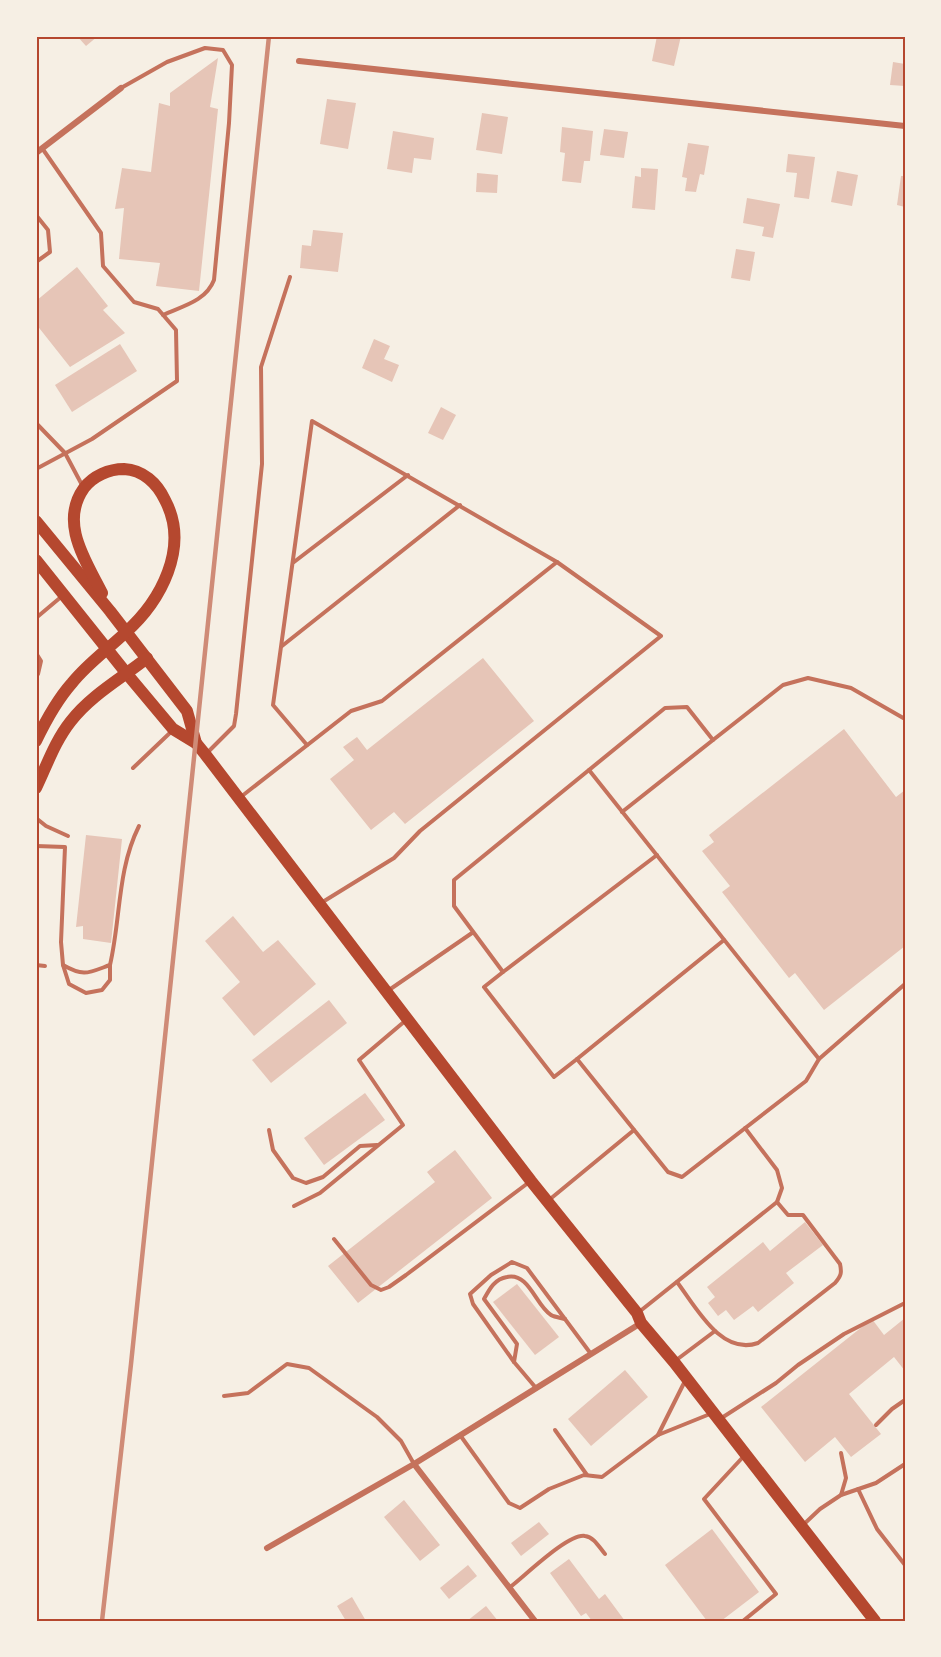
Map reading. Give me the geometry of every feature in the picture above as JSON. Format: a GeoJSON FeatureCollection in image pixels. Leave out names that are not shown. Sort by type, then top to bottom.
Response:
{"type":"FeatureCollection","features":[{"type":"Feature","properties":{"kind":"main road"},"geometry":{"type":"LineString","coordinates":[[36,741],[56,704],[72,682],[126,633],[152,602],[167,575],[174,553],[175,537],[170,512],[155,483],[135,471],[116,469],[98,475],[84,488],[74,511],[74,532],[110,611]]}},
{"type":"Feature","properties":{"kind":"main road"},"geometry":{"type":"LineString","coordinates":[[36,521],[110,611],[187,711],[196,743]]}},
{"type":"Feature","properties":{"kind":"main road"},"geometry":{"type":"LineString","coordinates":[[37,562],[173,729],[196,743],[205,754],[531,1181],[675,1362],[875,1621]]}},
{"type":"Feature","properties":{"kind":"main road"},"geometry":{"type":"LineString","coordinates":[[36,788],[52,750],[71,721],[88,703],[147,658]]}},
{"type":"Feature","properties":{"kind":"street"},"geometry":{"type":"LineString","coordinates":[[299,61],[905,126]]}},
{"type":"Feature","properties":{"kind":"street"},"geometry":{"type":"LineString","coordinates":[[36,153],[121,88]]}},
{"type":"Feature","properties":{"kind":"street"},"geometry":{"type":"LineString","coordinates":[[267,1548],[460,1436],[591,1354],[639,1318]]}},
{"type":"Feature","properties":{"kind":"street"},"geometry":{"type":"LineString","coordinates":[[414,1464],[535,1621]]}},
{"type":"Feature","properties":{"kind":"lane"},"geometry":{"type":"LineString","coordinates":[[121,88],[167,62],[205,48],[223,51],[232,65],[229,123],[214,280],[211,288],[201,298],[163,315]]}},
{"type":"Feature","properties":{"kind":"lane"},"geometry":{"type":"LineString","coordinates":[[36,469],[92,438],[177,381],[176,330],[158,309],[134,302],[103,266],[100,233],[42,148]]}},
{"type":"Feature","properties":{"kind":"lane"},"geometry":{"type":"LineString","coordinates":[[36,215],[48,230],[50,252],[36,262]]}},
{"type":"Feature","properties":{"kind":"lane"},"geometry":{"type":"LineString","coordinates":[[205,754],[234,726],[262,464],[261,367],[290,277]]}},
{"type":"Feature","properties":{"kind":"lane"},"geometry":{"type":"LineString","coordinates":[[307,746],[273,705],[312,421],[557,562],[661,636],[420,831],[394,858],[320,904]]}},
{"type":"Feature","properties":{"kind":"lane"},"geometry":{"type":"LineString","coordinates":[[36,423],[65,453],[84,488]]}},
{"type":"Feature","properties":{"kind":"lane"},"geometry":{"type":"LineString","coordinates":[[294,562],[408,475]]}},
{"type":"Feature","properties":{"kind":"lane"},"geometry":{"type":"LineString","coordinates":[[281,646],[460,505]]}},
{"type":"Feature","properties":{"kind":"lane"},"geometry":{"type":"LineString","coordinates":[[239,798],[351,711],[382,701],[557,562]]}},
{"type":"Feature","properties":{"kind":"lane"},"geometry":{"type":"LineString","coordinates":[[36,618],[64,595]]}},
{"type":"Feature","properties":{"kind":"lane"},"geometry":{"type":"LineString","coordinates":[[36,653],[41,661],[36,676]]}},
{"type":"Feature","properties":{"kind":"lane"},"geometry":{"type":"LineString","coordinates":[[622,812],[783,685],[808,678],[851,688],[905,720]]}},
{"type":"Feature","properties":{"kind":"lane"},"geometry":{"type":"LineString","coordinates":[[503,972],[454,906],[454,880],[665,708],[687,707],[713,740]]}},
{"type":"Feature","properties":{"kind":"lane"},"geometry":{"type":"LineString","coordinates":[[133,768],[173,729]]}},
{"type":"Feature","properties":{"kind":"lane"},"geometry":{"type":"LineString","coordinates":[[589,770],[819,1059]]}},
{"type":"Feature","properties":{"kind":"lane"},"geometry":{"type":"LineString","coordinates":[[36,818],[46,826],[68,836]]}},
{"type":"Feature","properties":{"kind":"lane"},"geometry":{"type":"LineString","coordinates":[[36,846],[65,846],[63,964],[69,984],[86,993],[102,990],[110,980],[110,964],[123,869],[129,845],[139,826]]}},
{"type":"Feature","properties":{"kind":"lane"},"geometry":{"type":"LineString","coordinates":[[657,855],[484,987],[554,1077],[724,940]]}},
{"type":"Feature","properties":{"kind":"lane"},"geometry":{"type":"LineString","coordinates":[[387,992],[472,933]]}},
{"type":"Feature","properties":{"kind":"lane"},"geometry":{"type":"LineString","coordinates":[[63,964],[78,974],[110,964]]}},
{"type":"Feature","properties":{"kind":"lane"},"geometry":{"type":"LineString","coordinates":[[36,966],[45,966]]}},
{"type":"Feature","properties":{"kind":"lane"},"geometry":{"type":"LineString","coordinates":[[578,1059],[668,1172],[682,1177],[806,1081],[819,1059],[905,984]]}},
{"type":"Feature","properties":{"kind":"lane"},"geometry":{"type":"LineString","coordinates":[[294,1206],[320,1193],[403,1125],[359,1060],[408,1019]]}},
{"type":"Feature","properties":{"kind":"lane"},"geometry":{"type":"LineString","coordinates":[[639,1318],[677,1282],[777,1202],[782,1188],[777,1170],[745,1128]]}},
{"type":"Feature","properties":{"kind":"lane"},"geometry":{"type":"LineString","coordinates":[[269,1130],[273,1150],[293,1178],[306,1183],[323,1177],[360,1146],[378,1145]]}},
{"type":"Feature","properties":{"kind":"lane"},"geometry":{"type":"LineString","coordinates":[[547,1201],[634,1130]]}},
{"type":"Feature","properties":{"kind":"lane"},"geometry":{"type":"LineString","coordinates":[[333,1239],[371,1285],[381,1290],[406,1275],[531,1181]]}},
{"type":"Feature","properties":{"kind":"lane"},"geometry":{"type":"LineString","coordinates":[[677,1282],[715,1331],[737,1345],[748,1346],[758,1343],[840,1278],[842,1272],[840,1264],[803,1215],[788,1215],[777,1202]]}},
{"type":"Feature","properties":{"kind":"lane"},"geometry":{"type":"LineString","coordinates":[[536,1388],[513,1362],[472,1304],[470,1294],[491,1275],[512,1262],[527,1268],[591,1354]]}},
{"type":"Feature","properties":{"kind":"lane"},"geometry":{"type":"LineString","coordinates":[[513,1362],[517,1344],[484,1299],[491,1286],[501,1278],[513,1276],[522,1280],[550,1315],[565,1319]]}},
{"type":"Feature","properties":{"kind":"lane"},"geometry":{"type":"LineString","coordinates":[[460,1436],[509,1503],[520,1508],[549,1489],[584,1475],[602,1477],[658,1435],[716,1416],[856,1327],[905,1303]]}},
{"type":"Feature","properties":{"kind":"lane"},"geometry":{"type":"LineString","coordinates":[[675,1362],[715,1331]]}},
{"type":"Feature","properties":{"kind":"lane"},"geometry":{"type":"LineString","coordinates":[[224,1396],[248,1393],[287,1364],[309,1368],[378,1417],[401,1441],[414,1464]]}},
{"type":"Feature","properties":{"kind":"lane"},"geometry":{"type":"LineString","coordinates":[[658,1435],[687,1378]]}},
{"type":"Feature","properties":{"kind":"lane"},"geometry":{"type":"LineString","coordinates":[[876,1425],[905,1400]]}},
{"type":"Feature","properties":{"kind":"lane"},"geometry":{"type":"LineString","coordinates":[[555,1430],[587,1475]]}},
{"type":"Feature","properties":{"kind":"lane"},"geometry":{"type":"LineString","coordinates":[[841,1452],[846,1479],[841,1495]]}},
{"type":"Feature","properties":{"kind":"lane"},"geometry":{"type":"LineString","coordinates":[[743,1621],[776,1594],[704,1499],[746,1454]]}},
{"type":"Feature","properties":{"kind":"lane"},"geometry":{"type":"LineString","coordinates":[[802,1526],[820,1509],[841,1495],[876,1483],[905,1464]]}},
{"type":"Feature","properties":{"kind":"lane"},"geometry":{"type":"LineString","coordinates":[[858,1489],[877,1529],[905,1565]]}},
{"type":"Feature","properties":{"kind":"lane"},"geometry":{"type":"LineString","coordinates":[[510,1588],[568,1540],[582,1535],[591,1538],[604,1554]]}},
{"type":"Feature","properties":{"kind":"building"},"geometry":{"type":"Polygon","coordinates":[[[77,36],[98,36],[86,46],[77,36]]]}},
{"type":"Feature","properties":{"kind":"building"},"geometry":{"type":"Polygon","coordinates":[[[657,36],[681,36],[674,66],[652,61],[657,36]]]}},
{"type":"Feature","properties":{"kind":"building"},"geometry":{"type":"Polygon","coordinates":[[[218,58],[210,107],[218,109],[199,291],[156,286],[160,263],[119,259],[124,208],[115,209],[122,168],[151,172],[159,103],[170,106],[170,93],[218,58]]]}},
{"type":"Feature","properties":{"kind":"building"},"geometry":{"type":"Polygon","coordinates":[[[893,62],[905,64],[905,86],[890,85],[893,62]]]}},
{"type":"Feature","properties":{"kind":"building"},"geometry":{"type":"Polygon","coordinates":[[[327,99],[356,103],[348,149],[320,144],[327,99]]]}},
{"type":"Feature","properties":{"kind":"building"},"geometry":{"type":"Polygon","coordinates":[[[482,113],[508,117],[502,154],[476,150],[482,113]]]}},
{"type":"Feature","properties":{"kind":"building"},"geometry":{"type":"Polygon","coordinates":[[[562,127],[593,131],[590,161],[584,161],[581,183],[562,181],[565,153],[560,152],[562,127]]]}},
{"type":"Feature","properties":{"kind":"building"},"geometry":{"type":"Polygon","coordinates":[[[604,129],[628,132],[624,158],[600,155],[604,129]]]}},
{"type":"Feature","properties":{"kind":"building"},"geometry":{"type":"Polygon","coordinates":[[[393,131],[434,138],[431,160],[414,158],[412,173],[387,169],[393,131]]]}},
{"type":"Feature","properties":{"kind":"building"},"geometry":{"type":"Polygon","coordinates":[[[688,143],[709,146],[704,175],[700,174],[696,192],[685,191],[687,178],[682,177],[688,143]]]}},
{"type":"Feature","properties":{"kind":"building"},"geometry":{"type":"Polygon","coordinates":[[[788,154],[815,157],[809,199],[794,197],[797,173],[786,172],[788,154]]]}},
{"type":"Feature","properties":{"kind":"building"},"geometry":{"type":"Polygon","coordinates":[[[641,168],[658,169],[655,210],[632,208],[635,176],[641,177],[641,168]]]}},
{"type":"Feature","properties":{"kind":"building"},"geometry":{"type":"Polygon","coordinates":[[[837,171],[858,175],[852,206],[831,202],[837,171]]]}},
{"type":"Feature","properties":{"kind":"building"},"geometry":{"type":"Polygon","coordinates":[[[477,173],[498,175],[497,193],[476,192],[477,173]]]}},
{"type":"Feature","properties":{"kind":"building"},"geometry":{"type":"Polygon","coordinates":[[[901,176],[905,176],[905,207],[897,205],[901,176]]]}},
{"type":"Feature","properties":{"kind":"building"},"geometry":{"type":"Polygon","coordinates":[[[747,198],[780,204],[773,238],[762,236],[764,227],[743,223],[747,198]]]}},
{"type":"Feature","properties":{"kind":"building"},"geometry":{"type":"Polygon","coordinates":[[[313,230],[343,233],[338,272],[300,268],[302,245],[311,246],[313,230]]]}},
{"type":"Feature","properties":{"kind":"building"},"geometry":{"type":"Polygon","coordinates":[[[736,249],[755,252],[750,281],[731,278],[736,249]]]}},
{"type":"Feature","properties":{"kind":"building"},"geometry":{"type":"Polygon","coordinates":[[[77,267],[108,306],[103,310],[125,333],[70,367],[36,324],[36,301],[77,267]]]}},
{"type":"Feature","properties":{"kind":"building"},"geometry":{"type":"Polygon","coordinates":[[[374,339],[390,346],[384,359],[399,365],[392,382],[362,368],[374,339]]]}},
{"type":"Feature","properties":{"kind":"building"},"geometry":{"type":"Polygon","coordinates":[[[120,344],[137,371],[72,412],[55,385],[120,344]]]}},
{"type":"Feature","properties":{"kind":"building"},"geometry":{"type":"Polygon","coordinates":[[[441,407],[456,415],[443,440],[428,433],[441,407]]]}},
{"type":"Feature","properties":{"kind":"building"},"geometry":{"type":"Polygon","coordinates":[[[483,658],[534,721],[405,824],[394,812],[371,830],[330,779],[354,760],[343,747],[357,737],[367,750],[483,658]]]}},
{"type":"Feature","properties":{"kind":"building"},"geometry":{"type":"Polygon","coordinates":[[[844,729],[896,797],[905,790],[905,946],[824,1010],[795,973],[789,978],[722,892],[730,886],[702,851],[714,842],[709,835],[844,729]]]}},
{"type":"Feature","properties":{"kind":"building"},"geometry":{"type":"Polygon","coordinates":[[[86,835],[122,839],[111,943],[83,939],[83,926],[76,927],[86,835]]]}},
{"type":"Feature","properties":{"kind":"building"},"geometry":{"type":"Polygon","coordinates":[[[233,916],[263,952],[278,940],[316,984],[254,1036],[222,998],[240,982],[205,941],[233,916]]]}},
{"type":"Feature","properties":{"kind":"building"},"geometry":{"type":"Polygon","coordinates":[[[329,1000],[347,1023],[271,1083],[252,1060],[329,1000]]]}},
{"type":"Feature","properties":{"kind":"building"},"geometry":{"type":"Polygon","coordinates":[[[365,1093],[385,1120],[324,1165],[304,1138],[365,1093]]]}},
{"type":"Feature","properties":{"kind":"building"},"geometry":{"type":"Polygon","coordinates":[[[455,1150],[492,1198],[358,1303],[328,1266],[435,1182],[427,1172],[455,1150]]]}},
{"type":"Feature","properties":{"kind":"building"},"geometry":{"type":"Polygon","coordinates":[[[805,1222],[823,1245],[786,1273],[794,1283],[758,1312],[753,1306],[734,1320],[726,1310],[718,1316],[708,1303],[715,1297],[707,1287],[763,1242],[770,1251],[805,1222]]]}},
{"type":"Feature","properties":{"kind":"building"},"geometry":{"type":"Polygon","coordinates":[[[517,1284],[559,1337],[535,1355],[493,1302],[517,1284]]]}},
{"type":"Feature","properties":{"kind":"building"},"geometry":{"type":"Polygon","coordinates":[[[905,1318],[905,1371],[894,1357],[849,1394],[881,1434],[851,1457],[835,1437],[805,1462],[761,1407],[872,1319],[884,1335],[905,1318]]]}},
{"type":"Feature","properties":{"kind":"building"},"geometry":{"type":"Polygon","coordinates":[[[625,1370],[648,1397],[591,1446],[568,1419],[625,1370]]]}},
{"type":"Feature","properties":{"kind":"building"},"geometry":{"type":"Polygon","coordinates":[[[404,1500],[440,1545],[420,1561],[384,1517],[404,1500]]]}},
{"type":"Feature","properties":{"kind":"building"},"geometry":{"type":"Polygon","coordinates":[[[539,1522],[549,1534],[521,1556],[511,1543],[539,1522]]]}},
{"type":"Feature","properties":{"kind":"building"},"geometry":{"type":"Polygon","coordinates":[[[712,1529],[759,1592],[721,1621],[707,1621],[665,1565],[712,1529]]]}},
{"type":"Feature","properties":{"kind":"building"},"geometry":{"type":"Polygon","coordinates":[[[569,1559],[599,1599],[605,1594],[625,1621],[592,1621],[586,1613],[581,1616],[550,1573],[569,1559]]]}},
{"type":"Feature","properties":{"kind":"building"},"geometry":{"type":"Polygon","coordinates":[[[468,1565],[477,1576],[449,1599],[440,1588],[468,1565]]]}},
{"type":"Feature","properties":{"kind":"building"},"geometry":{"type":"Polygon","coordinates":[[[352,1597],[366,1621],[346,1621],[337,1606],[352,1597]]]}},
{"type":"Feature","properties":{"kind":"building"},"geometry":{"type":"Polygon","coordinates":[[[486,1606],[498,1621],[467,1621],[486,1606]]]}},
{"type":"Feature","properties":{"kind":"railway"},"geometry":{"type":"LineString","coordinates":[[102,1621],[131,1364],[269,36]]}}]}
